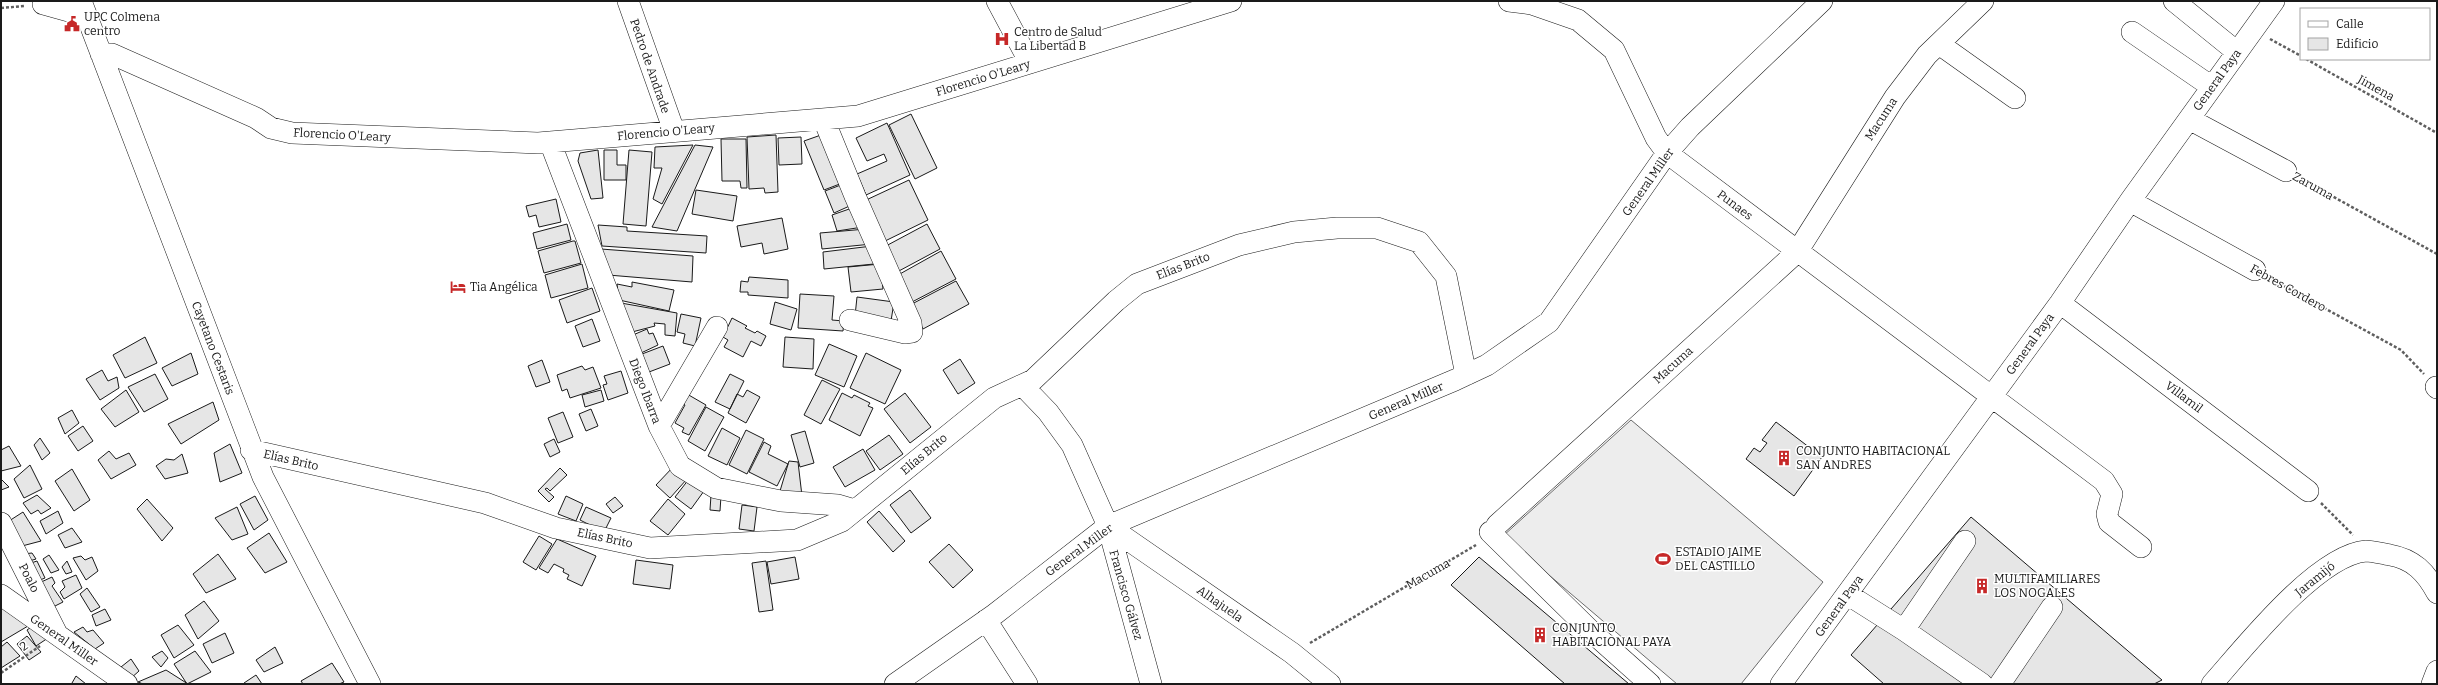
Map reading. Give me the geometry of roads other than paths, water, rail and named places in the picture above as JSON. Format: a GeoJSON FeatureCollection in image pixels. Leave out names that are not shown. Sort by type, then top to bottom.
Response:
{"type":"FeatureCollection","features":[{"type":"Feature","properties":{"kind":"street","name":"Pedro de Andrade"},"geometry":{"type":"LineString","coordinates":[[628,1],[674,131]]}},
{"type":"Feature","properties":{"kind":"street"},"geometry":{"type":"LineString","coordinates":[[997,1],[1030,63]]}},
{"type":"Feature","properties":{"kind":"street","name":"Florencio O'Leary"},"geometry":{"type":"LineString","coordinates":[[101,54],[112,54],[256,118],[270,128],[292,133],[550,142],[858,116],[1231,1]]}},
{"type":"Feature","properties":{"kind":"street","name":"Punaes"},"geometry":{"type":"LineString","coordinates":[[1509,1],[1532,4],[1578,20],[1614,50],[1656,138],[1668,153],[1797,252],[2104,481],[2112,494],[2106,514],[2109,522],[2141,547]]}},
{"type":"Feature","properties":{"kind":"street","name":"General Miller"},"geometry":{"type":"LineString","coordinates":[[895,684],[986,620],[1108,526],[1466,376],[1487,365],[1549,322],[1668,153],[1690,127],[1822,1]]}},
{"type":"Feature","properties":{"kind":"street","name":"Macuma"},"geometry":{"type":"LineString","coordinates":[[1650,684],[1594,634],[1494,528],[1797,252],[1895,98],[1927,56],[1983,1]]}},
{"type":"Feature","properties":{"kind":"street"},"geometry":{"type":"LineString","coordinates":[[2174,1],[2237,52]]}},
{"type":"Feature","properties":{"kind":"street","name":"General Paya"},"geometry":{"type":"LineString","coordinates":[[1781,684],[2060,303],[2130,201],[2274,1]]}},
{"type":"Feature","properties":{"kind":"street"},"geometry":{"type":"LineString","coordinates":[[43,4],[84,9]]}},
{"type":"Feature","properties":{"kind":"street","name":"Cayetano Cestaris"},"geometry":{"type":"LineString","coordinates":[[84,9],[251,450],[263,477],[370,684]]}},
{"type":"Feature","properties":{"kind":"street"},"geometry":{"type":"LineString","coordinates":[[2132,32],[2212,87]]}},
{"type":"Feature","properties":{"kind":"street"},"geometry":{"type":"LineString","coordinates":[[1939,44],[2016,98]]}},
{"type":"Feature","properties":{"kind":"street","name":"Zaruma"},"geometry":{"type":"LineString","coordinates":[[2189,119],[2286,171]]}},
{"type":"Feature","properties":{"kind":"street"},"geometry":{"type":"LineString","coordinates":[[824,120],[855,196],[911,323],[912,332],[905,333],[850,320]]}},
{"type":"Feature","properties":{"kind":"street","name":"Diego Ibarra"},"geometry":{"type":"LineString","coordinates":[[550,142],[659,426],[680,466],[716,488],[781,501],[838,506],[855,510]]}},
{"type":"Feature","properties":{"kind":"street","name":"Febres Cordero"},"geometry":{"type":"LineString","coordinates":[[2130,201],[2255,270]]}},
{"type":"Feature","properties":{"kind":"street","name":"Elías Brito"},"geometry":{"type":"LineString","coordinates":[[251,450],[484,503],[556,528],[650,548],[797,540],[842,521],[994,398],[1024,386],[1033,380],[1116,301],[1137,284],[1239,245],[1294,232],[1336,228],[1377,228],[1419,242],[1446,276],[1466,376]]}},
{"type":"Feature","properties":{"kind":"street","name":"Villamil"},"geometry":{"type":"LineString","coordinates":[[2060,303],[2308,490]]}},
{"type":"Feature","properties":{"kind":"street"},"geometry":{"type":"LineString","coordinates":[[659,426],[717,326]]}},
{"type":"Feature","properties":{"kind":"street","name":"Francisco Gálvez"},"geometry":{"type":"LineString","coordinates":[[1024,386],[1048,412],[1072,445],[1108,526],[1151,684]]}},
{"type":"Feature","properties":{"kind":"street","name":"Poalo"},"geometry":{"type":"LineString","coordinates":[[1,522],[57,634]]}},
{"type":"Feature","properties":{"kind":"street","name":"Alhajuela"},"geometry":{"type":"LineString","coordinates":[[1108,526],[1292,653],[1330,684]]}},
{"type":"Feature","properties":{"kind":"street"},"geometry":{"type":"LineString","coordinates":[[1904,630],[1965,541]]}},
{"type":"Feature","properties":{"kind":"street","name":"Jaramijó"},"geometry":{"type":"LineString","coordinates":[[2212,684],[2303,586],[2339,560],[2366,551],[2406,558],[2434,580]]}},
{"type":"Feature","properties":{"kind":"street"},"geometry":{"type":"LineString","coordinates":[[1847,594],[1904,630],[1982,684]]}},
{"type":"Feature","properties":{"kind":"street","name":"General Miller"},"geometry":{"type":"LineString","coordinates":[[1,595],[127,684]]}},
{"type":"Feature","properties":{"kind":"street"},"geometry":{"type":"LineString","coordinates":[[2000,684],[2052,607]]}},
{"type":"Feature","properties":{"kind":"street"},"geometry":{"type":"LineString","coordinates":[[986,620],[1027,684]]}},
{"type":"Feature","properties":{"kind":"street"},"geometry":{"type":"LineString","coordinates":[[2432,684],[2437,671]]}},
{"type":"Feature","properties":{"kind":"place","name":"UPC Colmena centro"},"geometry":{"type":"Point","coordinates":[72,24]}},
{"type":"Feature","properties":{"kind":"place","name":"Centro de Salud La Libertad B"},"geometry":{"type":"Point","coordinates":[1002,39]}},
{"type":"Feature","properties":{"kind":"place","name":"Tia Angélica"},"geometry":{"type":"Point","coordinates":[458,287]}},
{"type":"Feature","properties":{"kind":"place","name":"CONJUNTO HABITACIONAL SAN ANDRES"},"geometry":{"type":"Point","coordinates":[1784,458]}},
{"type":"Feature","properties":{"kind":"place","name":"ESTADIO JAIME DEL CASTILLO"},"geometry":{"type":"Point","coordinates":[1663,559]}},
{"type":"Feature","properties":{"kind":"place","name":"MULTIFAMILIARES LOS NOGALES"},"geometry":{"type":"Point","coordinates":[1982,586]}},
{"type":"Feature","properties":{"kind":"place","name":"CONJUNTO HABITACIONAL PAYA"},"geometry":{"type":"Point","coordinates":[1540,635]}}]}
